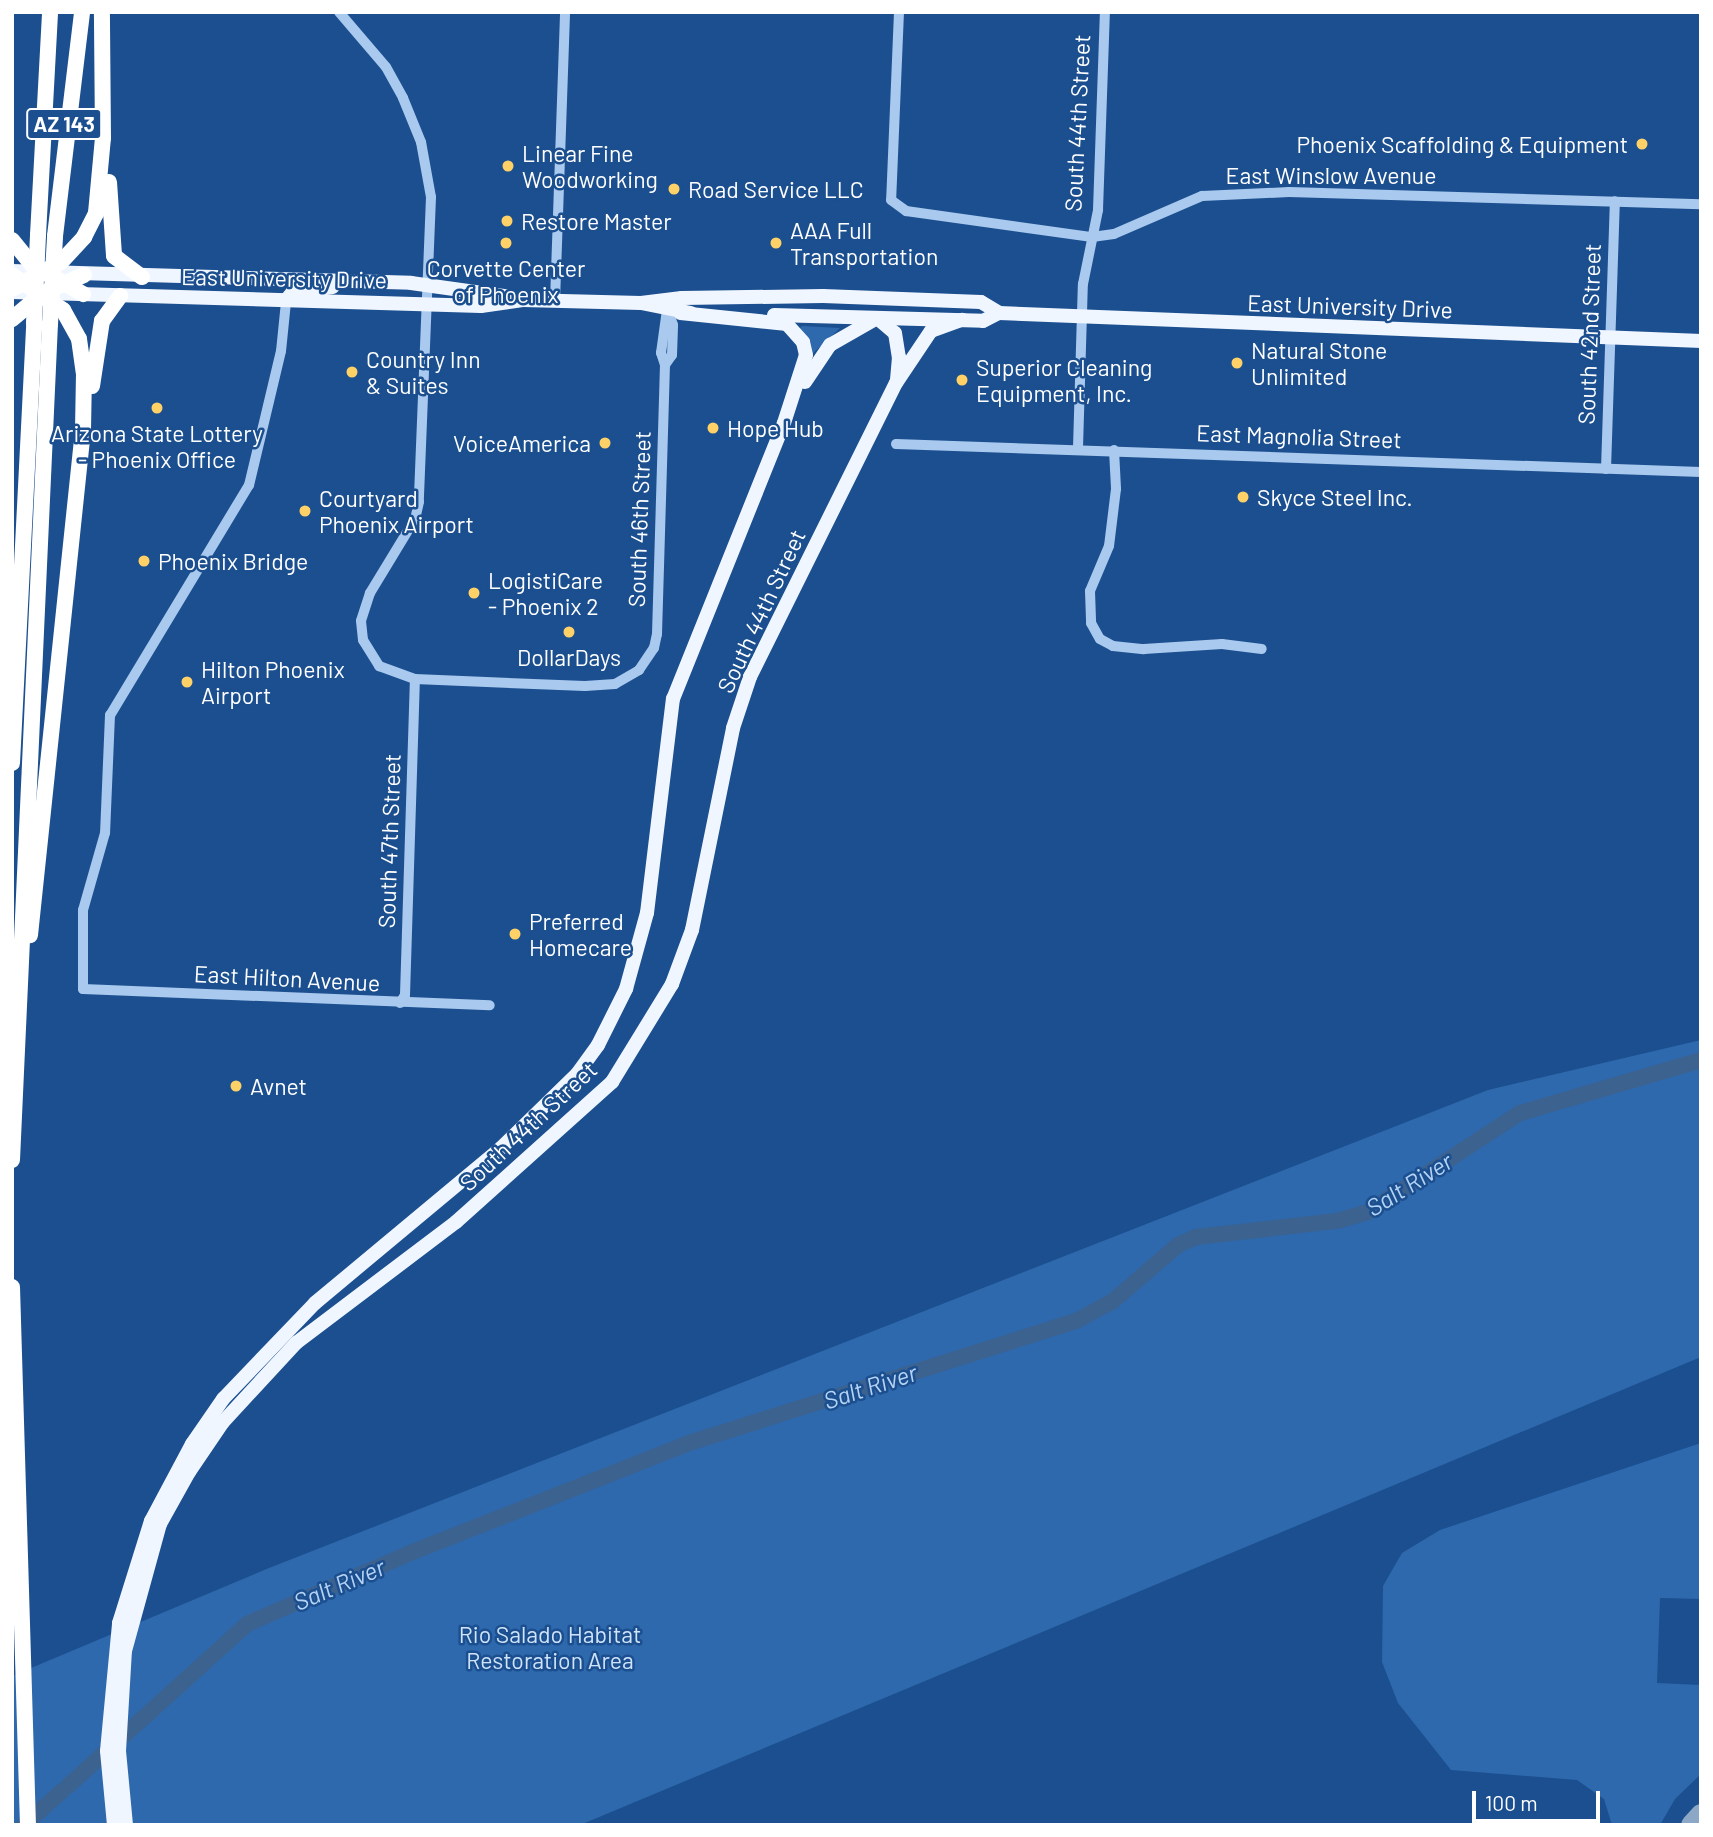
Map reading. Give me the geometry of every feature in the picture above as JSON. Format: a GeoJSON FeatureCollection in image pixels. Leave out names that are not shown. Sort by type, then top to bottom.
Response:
{"type":"FeatureCollection","features":[{"type":"Feature","properties":{"kind":"highway"},"geometry":{"type":"LineString","coordinates":[[41,12],[49,40]]}},
{"type":"Feature","properties":{"kind":"highway","name":"AZ 143"},"geometry":{"type":"LineString","coordinates":[[12,763],[50,12]]}},
{"type":"Feature","properties":{"kind":"highway","name":"AZ 143"},"geometry":{"type":"LineString","coordinates":[[12,1160],[50,324],[72,12]]}},
{"type":"Feature","properties":{"kind":"highway"},"geometry":{"type":"LineString","coordinates":[[55,236],[82,12]]}},
{"type":"Feature","properties":{"kind":"highway"},"geometry":{"type":"LineString","coordinates":[[102,12],[103,138],[113,252],[120,264],[142,277]]}},
{"type":"Feature","properties":{"kind":"highway"},"geometry":{"type":"LineString","coordinates":[[15,282],[45,273],[78,244],[96,213],[103,138]]}},
{"type":"Feature","properties":{"kind":"highway"},"geometry":{"type":"LineString","coordinates":[[12,240],[45,273],[83,295]]}},
{"type":"Feature","properties":{"kind":"highway"},"geometry":{"type":"LineString","coordinates":[[12,319],[43,293],[83,275]]}},
{"type":"Feature","properties":{"kind":"highway"},"geometry":{"type":"LineString","coordinates":[[15,282],[43,293],[63,310],[79,339],[84,365],[83,430]]}},
{"type":"Feature","properties":{"kind":"highway"},"geometry":{"type":"LineString","coordinates":[[19,1020],[83,430],[102,321],[120,296]]}},
{"type":"Feature","properties":{"kind":"highway"},"geometry":{"type":"LineString","coordinates":[[12,1287],[27,1718],[28,1825]]}},
{"type":"Feature","properties":{"kind":"highway"},"geometry":{"type":"LineString","coordinates":[[27,1718],[38,1825]]}},
{"type":"Feature","properties":{"kind":"main road","name":"East University Drive"},"geometry":{"type":"LineString","coordinates":[[45,273],[427,284],[523,300]]}},
{"type":"Feature","properties":{"kind":"main road"},"geometry":{"type":"LineString","coordinates":[[286,302],[292,293],[365,282]]}},
{"type":"Feature","properties":{"kind":"main road","name":"East University Drive"},"geometry":{"type":"LineString","coordinates":[[43,293],[481,306],[523,300],[555,300],[877,318],[983,321],[999,313]]}},
{"type":"Feature","properties":{"kind":"main road","name":"East University Drive"},"geometry":{"type":"LineString","coordinates":[[672,307],[878,298],[981,302],[999,313],[1082,319],[1701,341]]}},
{"type":"Feature","properties":{"kind":"main road"},"geometry":{"type":"LineString","coordinates":[[877,318],[878,298]]}},
{"type":"Feature","properties":{"kind":"main road"},"geometry":{"type":"LineString","coordinates":[[672,307],[780,323],[793,328],[806,355],[784,423]]}},
{"type":"Feature","properties":{"kind":"main road"},"geometry":{"type":"LineString","coordinates":[[877,318],[892,329],[899,346],[897,383]]}},
{"type":"Feature","properties":{"kind":"main road"},"geometry":{"type":"LineString","coordinates":[[784,423],[830,345],[877,318]]}},
{"type":"Feature","properties":{"kind":"main road","name":"South 44th Street"},"geometry":{"type":"LineString","coordinates":[[126,1825],[120,1699],[125,1651],[141,1564],[160,1524],[189,1472],[260,1378],[306,1335],[456,1222],[549,1143],[612,1082],[653,1020],[692,930],[733,728],[750,677],[897,383],[931,331],[962,320]]}},
{"type":"Feature","properties":{"kind":"main road","name":"South 44th Street"},"geometry":{"type":"LineString","coordinates":[[114,1825],[108,1777],[108,1705],[119,1623],[166,1486],[192,1444],[269,1346],[314,1303],[501,1148],[577,1074],[598,1045],[626,989],[645,925],[673,699],[784,423]]}},
{"type":"Feature","properties":{"kind":"street"},"geometry":{"type":"LineString","coordinates":[[339,12],[386,67],[422,142],[431,197],[419,502],[415,519],[370,593],[361,621],[363,640],[379,666],[415,679]]}},
{"type":"Feature","properties":{"kind":"street"},"geometry":{"type":"LineString","coordinates":[[555,300],[565,12]]}},
{"type":"Feature","properties":{"kind":"street","name":"East Winslow Avenue"},"geometry":{"type":"LineString","coordinates":[[898,12],[891,200],[906,211],[1092,237],[1115,234],[1202,196],[1289,192],[1701,204]]}},
{"type":"Feature","properties":{"kind":"street","name":"South 44th Street"},"geometry":{"type":"LineString","coordinates":[[1078,448],[1082,319],[1098,210],[1105,12]]}},
{"type":"Feature","properties":{"kind":"street","name":"South 42nd Street"},"geometry":{"type":"LineString","coordinates":[[1606,469],[1615,201]]}},
{"type":"Feature","properties":{"kind":"street","name":"East Hilton Avenue"},"geometry":{"type":"LineString","coordinates":[[286,302],[281,351],[249,485],[110,715],[105,833],[83,910],[83,989],[490,1005]]}},
{"type":"Feature","properties":{"kind":"street","name":"South 46th Street"},"geometry":{"type":"LineString","coordinates":[[415,679],[606,686],[639,670],[654,648],[657,634],[665,365],[672,355],[672,307]]}},
{"type":"Feature","properties":{"kind":"street","name":"East Magnolia Street"},"geometry":{"type":"LineString","coordinates":[[896,444],[1078,448],[1701,472]]}},
{"type":"Feature","properties":{"kind":"street"},"geometry":{"type":"LineString","coordinates":[[1114,450],[1116,489],[1109,546],[1090,591],[1091,623],[1100,639],[1113,646],[1144,649],[1222,644],[1262,649]]}},
{"type":"Feature","properties":{"kind":"street","name":"South 47th Street"},"geometry":{"type":"LineString","coordinates":[[400,1003],[405,995],[415,679]]}},
{"type":"Feature","properties":{"kind":"green space"},"geometry":{"type":"Polygon","coordinates":[[[802,326],[840,328],[812,354],[800,328],[802,326]]]}},
{"type":"Feature","properties":{"kind":"green space","name":"Rio Salado Habitat Restoration Area"},"geometry":{"type":"Polygon","coordinates":[[[1701,1040],[1701,1357],[580,1825],[12,1825],[12,1676],[269,1568],[1488,1090],[1701,1040]]]}},
{"type":"Feature","properties":{"kind":"green space"},"geometry":{"type":"Polygon","coordinates":[[[1701,1443],[1701,1599],[1660,1598],[1657,1683],[1701,1685],[1701,1774],[1675,1799],[1660,1825],[1612,1825],[1604,1799],[1577,1780],[1451,1770],[1398,1703],[1382,1662],[1383,1586],[1402,1553],[1440,1530],[1701,1443]]]}},
{"type":"Feature","properties":{"kind":"waterway","name":"Salt River"},"geometry":{"type":"LineString","coordinates":[[68,1786],[247,1624],[415,1551],[689,1443],[1076,1321],[1113,1301],[1178,1245],[1196,1237],[1337,1221],[1368,1212],[1520,1113],[1701,1060]]}},
{"type":"Feature","properties":{"kind":"waterway","name":"Salt River"},"geometry":{"type":"LineString","coordinates":[[24,1825],[62,1791]]}},
{"type":"Feature","properties":{"kind":"taxiway"},"geometry":{"type":"LineString","coordinates":[[1692,1825],[1701,1815]]}},
{"type":"Feature","properties":{"kind":"place","name":"Phoenix Scaffolding & Equipment"},"geometry":{"type":"Point","coordinates":[1642,144]}},
{"type":"Feature","properties":{"kind":"place","name":"Linear Fine Woodworking"},"geometry":{"type":"Point","coordinates":[508,166]}},
{"type":"Feature","properties":{"kind":"place","name":"Road Service LLC"},"geometry":{"type":"Point","coordinates":[674,189]}},
{"type":"Feature","properties":{"kind":"place","name":"Restore Master"},"geometry":{"type":"Point","coordinates":[507,221]}},
{"type":"Feature","properties":{"kind":"place","name":"Corvette Center of Phoenix"},"geometry":{"type":"Point","coordinates":[506,243]}},
{"type":"Feature","properties":{"kind":"place","name":"AAA Full Transportation"},"geometry":{"type":"Point","coordinates":[776,243]}},
{"type":"Feature","properties":{"kind":"place","name":"Natural Stone Unlimited"},"geometry":{"type":"Point","coordinates":[1237,363]}},
{"type":"Feature","properties":{"kind":"place","name":"Country Inn & Suites"},"geometry":{"type":"Point","coordinates":[352,372]}},
{"type":"Feature","properties":{"kind":"place","name":"Superior Cleaning Equipment, Inc."},"geometry":{"type":"Point","coordinates":[962,380]}},
{"type":"Feature","properties":{"kind":"place","name":"Arizona State Lottery - Phoenix Office"},"geometry":{"type":"Point","coordinates":[157,408]}},
{"type":"Feature","properties":{"kind":"place","name":"Hope Hub"},"geometry":{"type":"Point","coordinates":[713,428]}},
{"type":"Feature","properties":{"kind":"place","name":"VoiceAmerica"},"geometry":{"type":"Point","coordinates":[605,443]}},
{"type":"Feature","properties":{"kind":"place","name":"Skyce Steel Inc."},"geometry":{"type":"Point","coordinates":[1243,497]}},
{"type":"Feature","properties":{"kind":"place","name":"Courtyard Phoenix Airport"},"geometry":{"type":"Point","coordinates":[305,511]}},
{"type":"Feature","properties":{"kind":"place","name":"Phoenix Bridge"},"geometry":{"type":"Point","coordinates":[144,561]}},
{"type":"Feature","properties":{"kind":"place","name":"LogistiCare - Phoenix 2"},"geometry":{"type":"Point","coordinates":[474,593]}},
{"type":"Feature","properties":{"kind":"place","name":"DollarDays"},"geometry":{"type":"Point","coordinates":[569,632]}},
{"type":"Feature","properties":{"kind":"place","name":"Hilton Phoenix Airport"},"geometry":{"type":"Point","coordinates":[187,682]}},
{"type":"Feature","properties":{"kind":"place","name":"Preferred Homecare"},"geometry":{"type":"Point","coordinates":[515,934]}},
{"type":"Feature","properties":{"kind":"place","name":"Avnet"},"geometry":{"type":"Point","coordinates":[236,1086]}}]}
